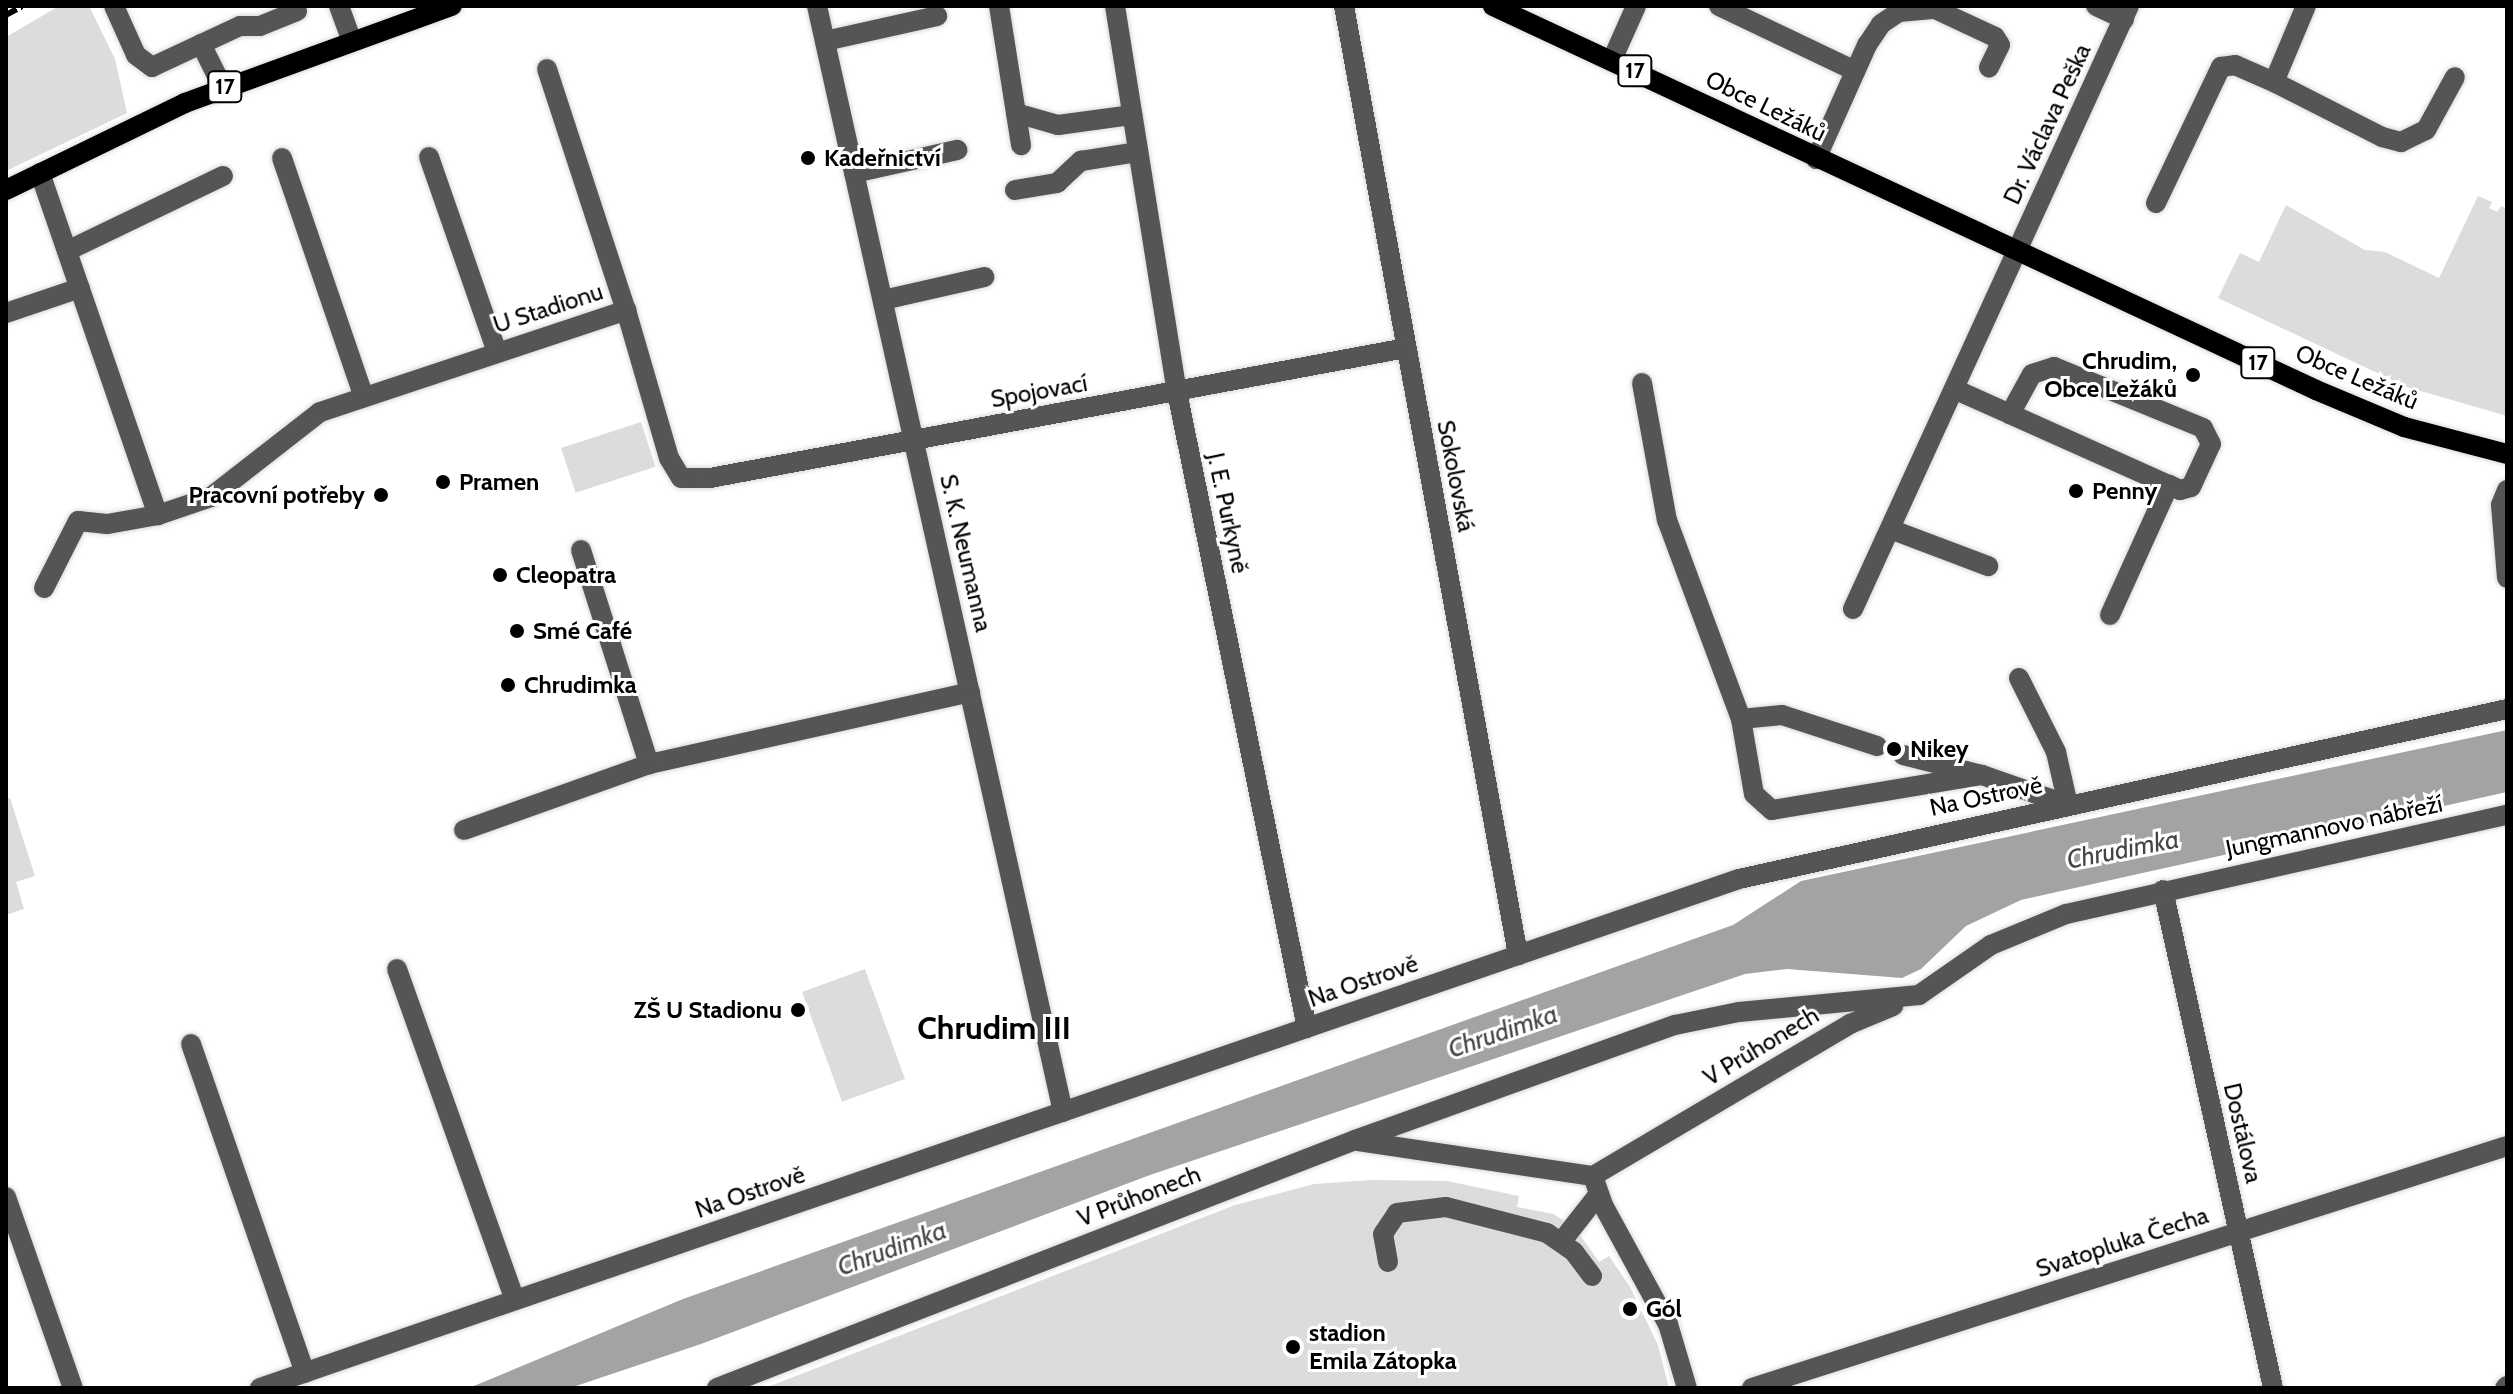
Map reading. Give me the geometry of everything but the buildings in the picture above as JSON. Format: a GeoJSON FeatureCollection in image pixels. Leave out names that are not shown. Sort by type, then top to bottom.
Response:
{"type":"FeatureCollection","features":[{"type":"Feature","properties":{"kind":"main road","name":"17"},"geometry":{"type":"LineString","coordinates":[[6,190],[223,88],[351,39],[452,6]]}},
{"type":"Feature","properties":{"kind":"main road","name":"Obce Ležáků"},"geometry":{"type":"LineString","coordinates":[[1493,6],[1816,159],[2381,418],[2507,454]]}},
{"type":"Feature","properties":{"kind":"street"},"geometry":{"type":"LineString","coordinates":[[114,6],[145,65],[240,26],[260,26],[297,11]]}},
{"type":"Feature","properties":{"kind":"street"},"geometry":{"type":"LineString","coordinates":[[339,6],[351,39]]}},
{"type":"Feature","properties":{"kind":"street","name":"S. K. Neumanna"},"geometry":{"type":"LineString","coordinates":[[817,6],[1063,1112]]}},
{"type":"Feature","properties":{"kind":"street"},"geometry":{"type":"LineString","coordinates":[[999,6],[1021,145]]}},
{"type":"Feature","properties":{"kind":"street","name":"J. E. Purkyně"},"geometry":{"type":"LineString","coordinates":[[1115,6],[1177,392],[1307,1028]]}},
{"type":"Feature","properties":{"kind":"street","name":"Sokolovská"},"geometry":{"type":"LineString","coordinates":[[1344,6],[1518,955]]}},
{"type":"Feature","properties":{"kind":"street"},"geometry":{"type":"LineString","coordinates":[[1612,60],[1636,6]]}},
{"type":"Feature","properties":{"kind":"street"},"geometry":{"type":"LineString","coordinates":[[1719,6],[1855,71]]}},
{"type":"Feature","properties":{"kind":"street","name":"Dr. Václava Peška"},"geometry":{"type":"LineString","coordinates":[[2017,252],[2127,12],[2096,6]]}},
{"type":"Feature","properties":{"kind":"street"},"geometry":{"type":"LineString","coordinates":[[2274,82],[2306,6]]}},
{"type":"Feature","properties":{"kind":"street"},"geometry":{"type":"LineString","coordinates":[[1816,159],[1855,71],[1881,24],[1917,7],[1944,12],[1998,39],[1989,68]]}},
{"type":"Feature","properties":{"kind":"street"},"geometry":{"type":"LineString","coordinates":[[825,41],[937,16]]}},
{"type":"Feature","properties":{"kind":"street"},"geometry":{"type":"LineString","coordinates":[[201,44],[223,88]]}},
{"type":"Feature","properties":{"kind":"street"},"geometry":{"type":"LineString","coordinates":[[2156,203],[2221,67],[2235,65],[2382,137],[2401,142],[2426,130],[2455,77]]}},
{"type":"Feature","properties":{"kind":"street"},"geometry":{"type":"LineString","coordinates":[[547,69],[626,310]]}},
{"type":"Feature","properties":{"kind":"street"},"geometry":{"type":"LineString","coordinates":[[1016,113],[1058,125],[1132,115]]}},
{"type":"Feature","properties":{"kind":"street"},"geometry":{"type":"LineString","coordinates":[[854,173],[957,150]]}},
{"type":"Feature","properties":{"kind":"street"},"geometry":{"type":"LineString","coordinates":[[1015,190],[1057,183],[1081,161],[1138,152]]}},
{"type":"Feature","properties":{"kind":"street"},"geometry":{"type":"LineString","coordinates":[[429,157],[497,352]]}},
{"type":"Feature","properties":{"kind":"street"},"geometry":{"type":"LineString","coordinates":[[282,158],[363,394]]}},
{"type":"Feature","properties":{"kind":"street"},"geometry":{"type":"LineString","coordinates":[[40,173],[158,515]]}},
{"type":"Feature","properties":{"kind":"street"},"geometry":{"type":"LineString","coordinates":[[67,251],[223,176]]}},
{"type":"Feature","properties":{"kind":"street"},"geometry":{"type":"LineString","coordinates":[[1853,609],[2017,252]]}},
{"type":"Feature","properties":{"kind":"street"},"geometry":{"type":"LineString","coordinates":[[883,300],[984,277]]}},
{"type":"Feature","properties":{"kind":"street"},"geometry":{"type":"LineString","coordinates":[[6,313],[80,288]]}},
{"type":"Feature","properties":{"kind":"street","name":"U Stadionu"},"geometry":{"type":"LineString","coordinates":[[44,588],[78,521],[107,524],[205,502],[306,420],[363,394],[626,310],[669,458],[681,478]]}},
{"type":"Feature","properties":{"kind":"street","name":"Spojovací"},"geometry":{"type":"LineString","coordinates":[[681,478],[710,478],[1406,348]]}},
{"type":"Feature","properties":{"kind":"street"},"geometry":{"type":"LineString","coordinates":[[1954,389],[2169,485],[2187,490],[2195,481],[2211,444],[2203,428],[2054,367],[2032,374],[2010,414]]}},
{"type":"Feature","properties":{"kind":"street"},"geometry":{"type":"LineString","coordinates":[[1642,383],[1667,520],[1741,719],[1754,794],[1772,810],[1982,775]]}},
{"type":"Feature","properties":{"kind":"street"},"geometry":{"type":"LineString","coordinates":[[2110,615],[2169,485]]}},
{"type":"Feature","properties":{"kind":"street"},"geometry":{"type":"LineString","coordinates":[[2507,490],[2501,505],[2507,578]]}},
{"type":"Feature","properties":{"kind":"street"},"geometry":{"type":"LineString","coordinates":[[1890,529],[1988,566]]}},
{"type":"Feature","properties":{"kind":"street"},"geometry":{"type":"LineString","coordinates":[[581,550],[649,764]]}},
{"type":"Feature","properties":{"kind":"street"},"geometry":{"type":"LineString","coordinates":[[2019,678],[2056,752],[2068,805]]}},
{"type":"Feature","properties":{"kind":"street"},"geometry":{"type":"LineString","coordinates":[[464,830],[649,764],[970,692]]}},
{"type":"Feature","properties":{"kind":"street","name":"Na Ostrově"},"geometry":{"type":"LineString","coordinates":[[260,1388],[1760,873],[2507,709]]}},
{"type":"Feature","properties":{"kind":"street"},"geometry":{"type":"LineString","coordinates":[[1741,719],[1782,715],[1877,746]]}},
{"type":"Feature","properties":{"kind":"street"},"geometry":{"type":"LineString","coordinates":[[1903,755],[1982,775],[2068,805]]}},
{"type":"Feature","properties":{"kind":"street","name":"Jungmannovo nábřeží"},"geometry":{"type":"LineString","coordinates":[[1355,1140],[1703,1017],[1919,995],[2005,938],[2066,914],[2507,815]]}},
{"type":"Feature","properties":{"kind":"street","name":"Dostálova"},"geometry":{"type":"LineString","coordinates":[[2163,890],[2273,1388]]}},
{"type":"Feature","properties":{"kind":"street"},"geometry":{"type":"LineString","coordinates":[[397,969],[515,1300]]}},
{"type":"Feature","properties":{"kind":"street","name":"V Průhonech"},"geometry":{"type":"LineString","coordinates":[[717,1388],[1355,1140],[1596,1186],[1850,1024],[1919,995]]}},
{"type":"Feature","properties":{"kind":"street"},"geometry":{"type":"LineString","coordinates":[[191,1044],[305,1373]]}},
{"type":"Feature","properties":{"kind":"street","name":"Svatopluka Čecha"},"geometry":{"type":"LineString","coordinates":[[1752,1388],[2507,1146]]}},
{"type":"Feature","properties":{"kind":"street"},"geometry":{"type":"LineString","coordinates":[[1562,1241],[1596,1186]]}},
{"type":"Feature","properties":{"kind":"street"},"geometry":{"type":"LineString","coordinates":[[1596,1186],[1668,1324],[1687,1388]]}},
{"type":"Feature","properties":{"kind":"street"},"geometry":{"type":"LineString","coordinates":[[6,1197],[73,1388]]}},
{"type":"Feature","properties":{"kind":"street"},"geometry":{"type":"LineString","coordinates":[[1388,1262],[1383,1234],[1388,1223],[1397,1213],[1422,1206],[1485,1214],[1562,1241],[1592,1276]]}},
{"type":"Feature","properties":{"kind":"shaded area"},"geometry":{"type":"Polygon","coordinates":[[[59,6],[89,6],[115,59],[127,113],[6,171],[6,37],[59,6]]]}},
{"type":"Feature","properties":{"kind":"shaded area"},"geometry":{"type":"Polygon","coordinates":[[[2478,196],[2492,202],[2489,208],[2497,212],[2501,206],[2507,209],[2507,416],[2407,387],[2218,298],[2240,253],[2259,262],[2286,205],[2365,250],[2385,252],[2439,278],[2478,196]]]}},
{"type":"Feature","properties":{"kind":"shaded area"},"geometry":{"type":"Polygon","coordinates":[[[641,422],[656,467],[576,493],[561,448],[641,422]]]}},
{"type":"Feature","properties":{"kind":"shaded area"},"geometry":{"type":"Polygon","coordinates":[[[10,798],[35,876],[16,882],[24,909],[6,915],[6,799],[10,798]]]}},
{"type":"Feature","properties":{"kind":"shaded area"},"geometry":{"type":"Polygon","coordinates":[[[865,969],[905,1079],[842,1102],[802,992],[865,969]]]}},
{"type":"Feature","properties":{"kind":"shaded area"},"geometry":{"type":"Polygon","coordinates":[[[1372,1180],[1447,1181],[1519,1196],[1517,1207],[1554,1214],[1577,1231],[1599,1262],[1609,1256],[1630,1287],[1658,1345],[1669,1388],[765,1388],[1235,1205],[1314,1184],[1372,1180]]]}},
{"type":"Feature","properties":{"kind":"water"},"geometry":{"type":"Polygon","coordinates":[[[2507,730],[2507,792],[2021,900],[1966,926],[1921,969],[1902,978],[1787,969],[1745,974],[1150,1175],[701,1344],[570,1388],[469,1388],[683,1299],[1733,925],[1801,881],[2507,730]]]}},
{"type":"Feature","properties":{"kind":"railway"},"geometry":{"type":"LineString","coordinates":[[6,15],[22,6]]}},
{"type":"Feature","properties":{"kind":"place","name":"Kadeřnictví"},"geometry":{"type":"Point","coordinates":[808,158]}},
{"type":"Feature","properties":{"kind":"place","name":"Chrudim, Obce Ležáků"},"geometry":{"type":"Point","coordinates":[2193,375]}},
{"type":"Feature","properties":{"kind":"place","name":"Pramen"},"geometry":{"type":"Point","coordinates":[443,482]}},
{"type":"Feature","properties":{"kind":"place","name":"Penny"},"geometry":{"type":"Point","coordinates":[2076,491]}},
{"type":"Feature","properties":{"kind":"place","name":"Pracovní potřeby"},"geometry":{"type":"Point","coordinates":[381,495]}},
{"type":"Feature","properties":{"kind":"place","name":"Cleopatra"},"geometry":{"type":"Point","coordinates":[500,575]}},
{"type":"Feature","properties":{"kind":"place","name":"Smé Café"},"geometry":{"type":"Point","coordinates":[517,631]}},
{"type":"Feature","properties":{"kind":"place","name":"Chrudimka"},"geometry":{"type":"Point","coordinates":[508,685]}},
{"type":"Feature","properties":{"kind":"place","name":"Nikey"},"geometry":{"type":"Point","coordinates":[1894,749]}},
{"type":"Feature","properties":{"kind":"place","name":"ZŠ U Stadionu"},"geometry":{"type":"Point","coordinates":[798,1010]}},
{"type":"Feature","properties":{"kind":"place","name":"Gól"},"geometry":{"type":"Point","coordinates":[1630,1309]}},
{"type":"Feature","properties":{"kind":"place","name":"stadion Emila Zátopka"},"geometry":{"type":"Point","coordinates":[1293,1347]}},
{"type":"Feature","properties":{"kind":"district","name":"Chrudim III"},"geometry":{"type":"Point","coordinates":[994,1028]}}]}
